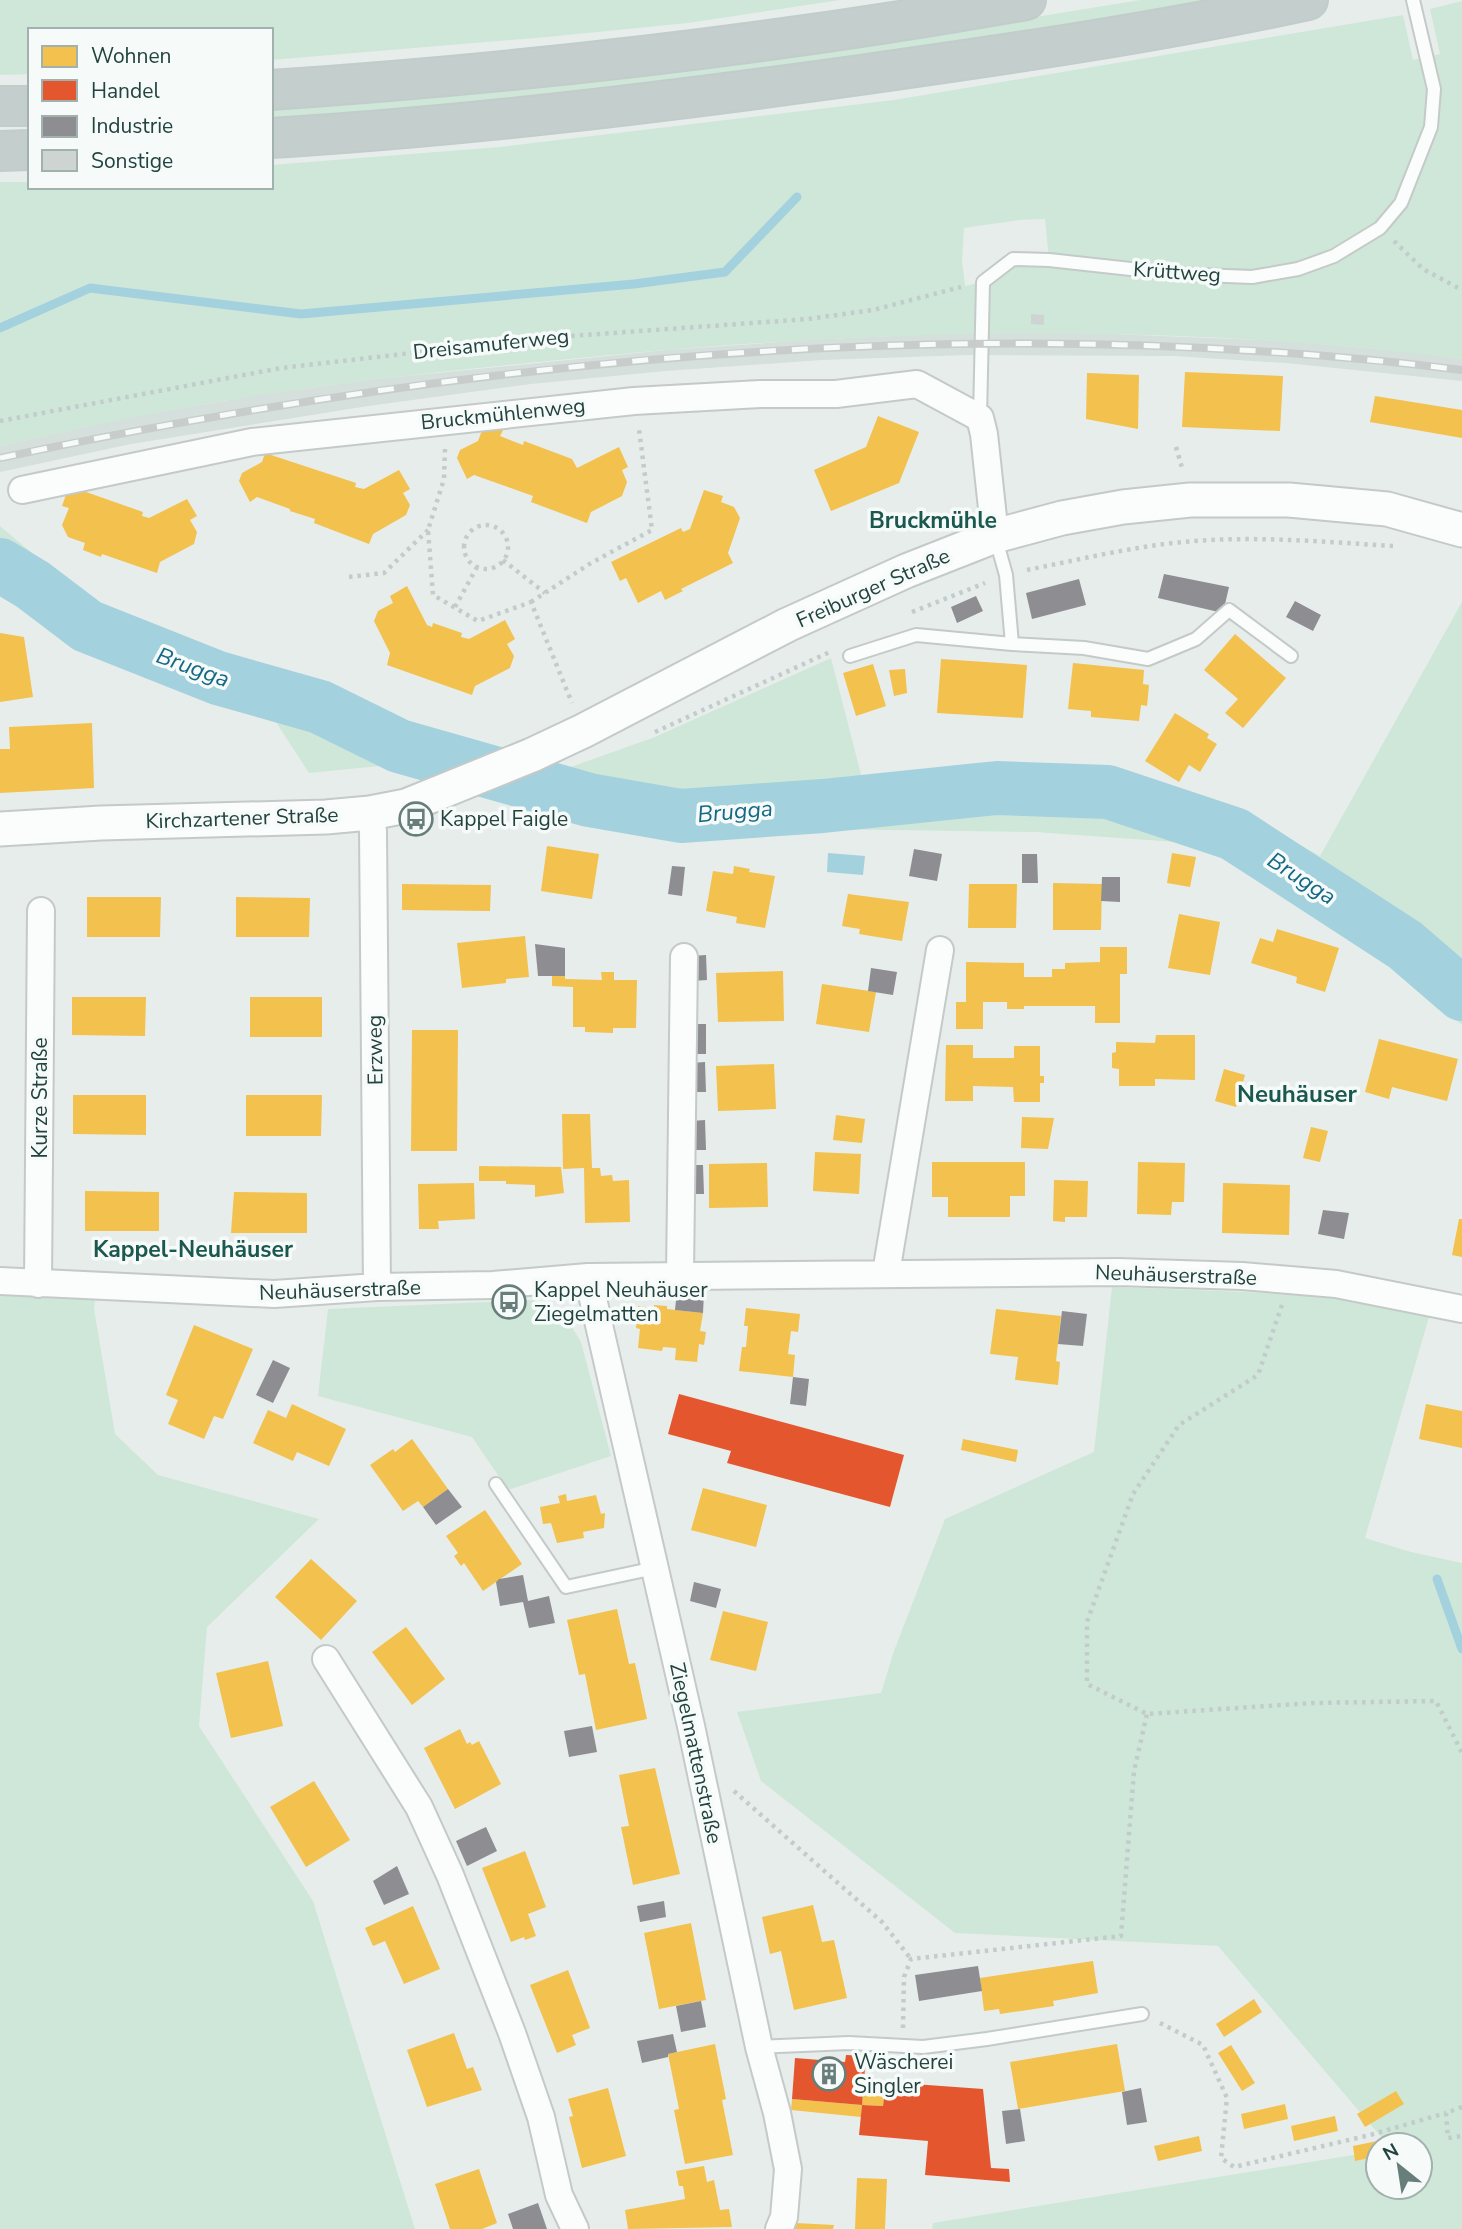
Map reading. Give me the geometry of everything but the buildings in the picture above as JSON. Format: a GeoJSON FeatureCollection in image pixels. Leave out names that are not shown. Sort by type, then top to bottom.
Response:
{"type":"FeatureCollection","features":[{"type":"Feature","properties":{"kind":"highway"},"geometry":{"type":"LineString","coordinates":[[273,90],[624,59],[1026,0]]}},
{"type":"Feature","properties":{"kind":"highway"},"geometry":{"type":"LineString","coordinates":[[273,138],[362,133],[723,94],[984,57],[1308,0]]}},
{"type":"Feature","properties":{"kind":"highway"},"geometry":{"type":"LineString","coordinates":[[0,106],[28,106]]}},
{"type":"Feature","properties":{"kind":"highway"},"geometry":{"type":"LineString","coordinates":[[0,151],[28,150]]}},
{"type":"Feature","properties":{"kind":"street","name":"Bruckmühlenweg"},"geometry":{"type":"LineString","coordinates":[[22,490],[253,442],[634,401],[760,394],[836,394],[917,384],[980,418]]}},
{"type":"Feature","properties":{"kind":"street"},"geometry":{"type":"LineString","coordinates":[[980,418],[995,536]]}},
{"type":"Feature","properties":{"kind":"street","name":"Freiburger Straße"},"geometry":{"type":"LineString","coordinates":[[478,778],[583,731],[787,625],[906,571],[995,536],[1062,518],[1124,507],[1190,500],[1289,499],[1387,509],[1462,530]]}},
{"type":"Feature","properties":{"kind":"street","name":"Kirchzartener Straße"},"geometry":{"type":"LineString","coordinates":[[0,829],[113,822],[326,817],[370,813],[423,801],[478,778]]}},
{"type":"Feature","properties":{"kind":"street","name":"Erzweg"},"geometry":{"type":"LineString","coordinates":[[370,813],[373,831],[377,1287]]}},
{"type":"Feature","properties":{"kind":"street","name":"Kurze Straße"},"geometry":{"type":"LineString","coordinates":[[38,1284],[41,911]]}},
{"type":"Feature","properties":{"kind":"street"},"geometry":{"type":"LineString","coordinates":[[886,1273],[940,950]]}},
{"type":"Feature","properties":{"kind":"street"},"geometry":{"type":"LineString","coordinates":[[680,1275],[684,957]]}},
{"type":"Feature","properties":{"kind":"street","name":"Neuhäuserstraße"},"geometry":{"type":"LineString","coordinates":[[0,1281],[274,1294],[377,1287],[493,1285],[588,1277],[1119,1272],[1242,1276],[1336,1284],[1462,1308]]}},
{"type":"Feature","properties":{"kind":"street","name":"Ziegelmattenstraße"},"geometry":{"type":"LineString","coordinates":[[588,1277],[697,1758],[759,2047],[777,2113],[788,2169],[784,2217],[779,2229]]}},
{"type":"Feature","properties":{"kind":"street"},"geometry":{"type":"LineString","coordinates":[[326,1658],[419,1807],[450,1875],[512,2033],[541,2117],[559,2195],[575,2229]]}},
{"type":"Feature","properties":{"kind":"lane","name":"Krüttweg"},"geometry":{"type":"LineString","coordinates":[[983,282],[1013,259],[1049,260],[1175,274],[1252,277],[1298,269],[1334,256],[1380,228],[1401,203],[1431,127],[1434,89],[1413,0]]}},
{"type":"Feature","properties":{"kind":"lane"},"geometry":{"type":"LineString","coordinates":[[980,418],[983,282]]}},
{"type":"Feature","properties":{"kind":"lane"},"geometry":{"type":"LineString","coordinates":[[995,536],[1006,575],[1012,644]]}},
{"type":"Feature","properties":{"kind":"lane"},"geometry":{"type":"LineString","coordinates":[[850,656],[916,635],[1084,648],[1148,659],[1196,639],[1229,610],[1291,656]]}},
{"type":"Feature","properties":{"kind":"lane"},"geometry":{"type":"LineString","coordinates":[[495,1484],[566,1587],[654,1568]]}},
{"type":"Feature","properties":{"kind":"lane"},"geometry":{"type":"LineString","coordinates":[[759,2047],[849,2043],[923,2047],[1142,2014]]}},
{"type":"Feature","properties":{"kind":"path"},"geometry":{"type":"LineString","coordinates":[[1380,228],[1423,269],[1462,289]]}},
{"type":"Feature","properties":{"kind":"path","name":"Dreisamuferweg"},"geometry":{"type":"LineString","coordinates":[[0,421],[281,368],[543,338],[808,318],[873,310],[983,282]]}},
{"type":"Feature","properties":{"kind":"path"},"geometry":{"type":"LineString","coordinates":[[447,420],[444,479],[428,530],[433,595],[478,621],[531,602],[591,563],[652,530],[634,401]]}},
{"type":"Feature","properties":{"kind":"path"},"geometry":{"type":"LineString","coordinates":[[1176,447],[1182,467]]}},
{"type":"Feature","properties":{"kind":"path"},"geometry":{"type":"LineString","coordinates":[[482,526],[496,528],[506,539],[508,547],[503,561],[491,569],[477,567],[467,558],[464,545],[470,533],[482,526]]}},
{"type":"Feature","properties":{"kind":"path"},"geometry":{"type":"LineString","coordinates":[[349,577],[384,573],[428,530]]}},
{"type":"Feature","properties":{"kind":"path"},"geometry":{"type":"LineString","coordinates":[[909,614],[1006,575],[1121,551],[1195,541],[1281,539],[1395,546]]}},
{"type":"Feature","properties":{"kind":"path"},"geometry":{"type":"LineString","coordinates":[[503,561],[545,593]]}},
{"type":"Feature","properties":{"kind":"path"},"geometry":{"type":"LineString","coordinates":[[455,607],[477,567]]}},
{"type":"Feature","properties":{"kind":"path"},"geometry":{"type":"LineString","coordinates":[[531,602],[583,731]]}},
{"type":"Feature","properties":{"kind":"path"},"geometry":{"type":"LineString","coordinates":[[646,735],[838,648]]}},
{"type":"Feature","properties":{"kind":"path"},"geometry":{"type":"LineString","coordinates":[[1286,1294],[1258,1375],[1179,1424],[1132,1494],[1087,1622],[1087,1684],[1147,1714],[1312,1703],[1436,1701],[1462,1753]]}},
{"type":"Feature","properties":{"kind":"path"},"geometry":{"type":"LineString","coordinates":[[911,1959],[1121,1936],[1134,1771],[1147,1714]]}},
{"type":"Feature","properties":{"kind":"path"},"geometry":{"type":"LineString","coordinates":[[697,1758],[882,1922],[911,1959]]}},
{"type":"Feature","properties":{"kind":"path"},"geometry":{"type":"LineString","coordinates":[[902,2046],[904,1977],[911,1959]]}},
{"type":"Feature","properties":{"kind":"path"},"geometry":{"type":"LineString","coordinates":[[1142,2014],[1203,2045],[1227,2098],[1221,2158],[1234,2167],[1370,2135],[1462,2107]]}},
{"type":"Feature","properties":{"kind":"path"},"geometry":{"type":"LineString","coordinates":[[1446,2113],[1448,2138],[1462,2136]]}},
{"type":"Feature","properties":{"kind":"shaded area"},"geometry":{"type":"Polygon","coordinates":[[[1061,332],[1286,341],[1419,353],[1462,359],[1462,381],[1286,363],[1174,356],[967,355],[821,360],[531,384],[368,406],[131,444],[0,472],[0,446],[126,418],[258,395],[377,379],[667,350],[823,339],[1061,332]]]}},
{"type":"Feature","properties":{"kind":"green space"},"geometry":{"type":"Polygon","coordinates":[[[0,0],[840,0],[688,23],[273,60],[273,28],[28,28],[28,74],[0,75],[0,0]]]}},
{"type":"Feature","properties":{"kind":"green space"},"geometry":{"type":"Polygon","coordinates":[[[1140,0],[1204,0],[856,58],[622,87],[273,121],[273,108],[969,28],[1140,0]]]}},
{"type":"Feature","properties":{"kind":"green space"},"geometry":{"type":"Polygon","coordinates":[[[1462,1],[1462,359],[1355,347],[1139,335],[923,335],[815,340],[599,356],[345,383],[195,406],[0,446],[0,182],[28,182],[28,189],[273,189],[273,165],[500,147],[894,100],[1403,15],[1413,60],[1440,54],[1430,9],[1462,1]],[[1045,219],[964,228],[962,260],[965,286],[983,282],[1013,259],[1049,260],[1045,219]]]}},
{"type":"Feature","properties":{"kind":"green space"},"geometry":{"type":"Polygon","coordinates":[[[0,526],[139,643],[283,680],[439,738],[461,742],[410,763],[309,773],[270,713],[128,667],[0,583],[0,526]]]}},
{"type":"Feature","properties":{"kind":"green space"},"geometry":{"type":"Polygon","coordinates":[[[1462,602],[1462,1025],[1366,945],[1262,881],[1230,858],[1189,843],[1035,832],[662,827],[520,814],[517,791],[565,769],[655,737],[831,658],[863,782],[965,769],[1047,768],[1112,779],[1207,803],[1280,834],[1320,856],[1462,602]]]}},
{"type":"Feature","properties":{"kind":"green space"},"geometry":{"type":"Polygon","coordinates":[[[1112,1287],[1327,1295],[1431,1310],[1365,1538],[1462,1563],[1462,2229],[932,2229],[933,2223],[1364,2153],[1364,2201],[1434,2201],[1434,2131],[1376,2131],[1218,1946],[955,1933],[761,1781],[737,1712],[881,1693],[894,1651],[945,1519],[1094,1452],[1112,1287]]]}},
{"type":"Feature","properties":{"kind":"green space"},"geometry":{"type":"Polygon","coordinates":[[[0,1291],[95,1298],[94,1309],[115,1434],[158,1475],[319,1519],[207,1627],[199,1726],[313,1901],[415,2229],[0,2229],[0,1291]]]}},
{"type":"Feature","properties":{"kind":"green space"},"geometry":{"type":"Polygon","coordinates":[[[534,1300],[567,1319],[581,1342],[611,1456],[508,1490],[472,1437],[318,1396],[328,1309],[534,1300]]]}},
{"type":"Feature","properties":{"kind":"water"},"geometry":{"type":"Polygon","coordinates":[[[828,853],[865,856],[863,875],[827,872],[828,853]]]}},
{"type":"Feature","properties":{"kind":"waterway"},"geometry":{"type":"LineString","coordinates":[[0,328],[90,288],[301,314],[634,284],[725,272],[797,197]]}},
{"type":"Feature","properties":{"kind":"waterway","name":"Brugga"},"geometry":{"type":"LineString","coordinates":[[0,565],[33,585],[87,626],[218,678],[320,707],[399,746],[589,800],[681,816],[823,806],[997,788],[1108,792],[1234,834],[1405,945],[1462,994]]}},
{"type":"Feature","properties":{"kind":"waterway"},"geometry":{"type":"LineString","coordinates":[[1437,1579],[1462,1649]]}},
{"type":"Feature","properties":{"kind":"railway"},"geometry":{"type":"LineString","coordinates":[[0,458],[180,423],[362,393],[544,370],[728,354],[911,345],[1095,344],[1279,352],[1462,370]]}},
{"type":"Feature","properties":{"kind":"place","name":"Kappel Faigle"},"geometry":{"type":"Point","coordinates":[416,819]}},
{"type":"Feature","properties":{"kind":"place","name":"Kappel Neuhäuser Ziegelmatten"},"geometry":{"type":"Point","coordinates":[509,1302]}},
{"type":"Feature","properties":{"kind":"place","name":"Wäscherei Singler"},"geometry":{"type":"Point","coordinates":[829,2074]}},
{"type":"Feature","properties":{"kind":"district","name":"Bruckmühle"},"geometry":{"type":"Point","coordinates":[933,520]}},
{"type":"Feature","properties":{"kind":"district","name":"Neuhäuser"},"geometry":{"type":"Point","coordinates":[1297,1094]}},
{"type":"Feature","properties":{"kind":"district","name":"Kappel-Neuhäuser"},"geometry":{"type":"Point","coordinates":[193,1249]}}]}
